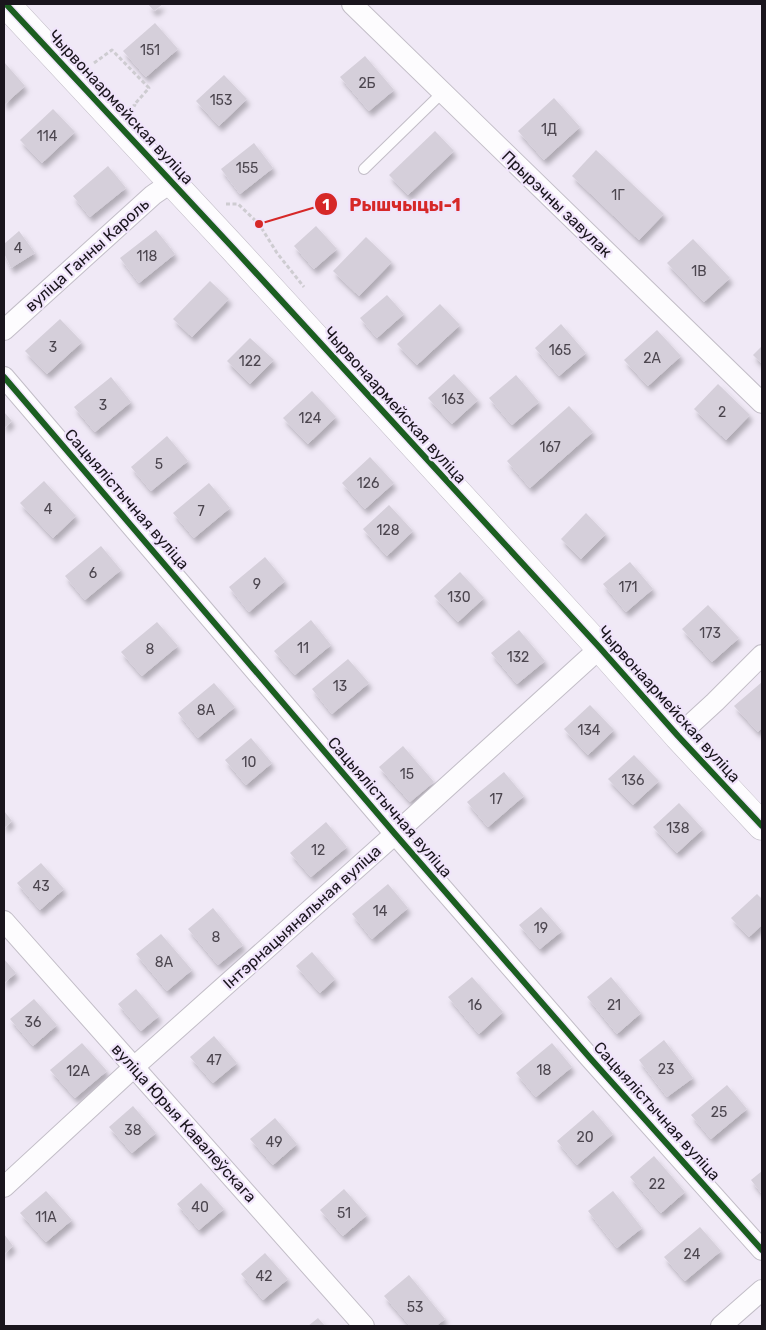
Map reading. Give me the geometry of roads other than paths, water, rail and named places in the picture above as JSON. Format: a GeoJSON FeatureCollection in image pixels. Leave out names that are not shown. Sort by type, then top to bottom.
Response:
{"type":"FeatureCollection","features":[{"type":"Feature","properties":{"kind":"highway","name":"Чырвонаармейская вуліца"},"geometry":{"type":"LineString","coordinates":[[7,10],[234,249],[762,826]]}},
{"type":"Feature","properties":{"kind":"street","name":"Прырэчны завулак"},"geometry":{"type":"LineString","coordinates":[[352,4],[762,403]]}},
{"type":"Feature","properties":{"kind":"street","name":"вуліца Ганны Кароль"},"geometry":{"type":"LineString","coordinates":[[4,330],[153,195],[172,182]]}},
{"type":"Feature","properties":{"kind":"street","name":"Сацыялістычная вуліца"},"geometry":{"type":"LineString","coordinates":[[4,377],[395,834],[590,1058],[762,1250]]}},
{"type":"Feature","properties":{"kind":"street","name":"Інтэрнацыянальная вуліца"},"geometry":{"type":"LineString","coordinates":[[4,1187],[134,1067],[600,648]]}},
{"type":"Feature","properties":{"kind":"street"},"geometry":{"type":"LineString","coordinates":[[678,736],[762,655]]}},
{"type":"Feature","properties":{"kind":"street","name":"вуліца Юрыя Кавалеўскага"},"geometry":{"type":"LineString","coordinates":[[4,921],[364,1326]]}},
{"type":"Feature","properties":{"kind":"street"},"geometry":{"type":"LineString","coordinates":[[721,1326],[762,1290]]}},
{"type":"Feature","properties":{"kind":"lane"},"geometry":{"type":"LineString","coordinates":[[364,169],[443,92]]}},
{"type":"Feature","properties":{"kind":"place","name":"Рышчыцы-1"},"geometry":{"type":"Point","coordinates":[259,224]}}]}
